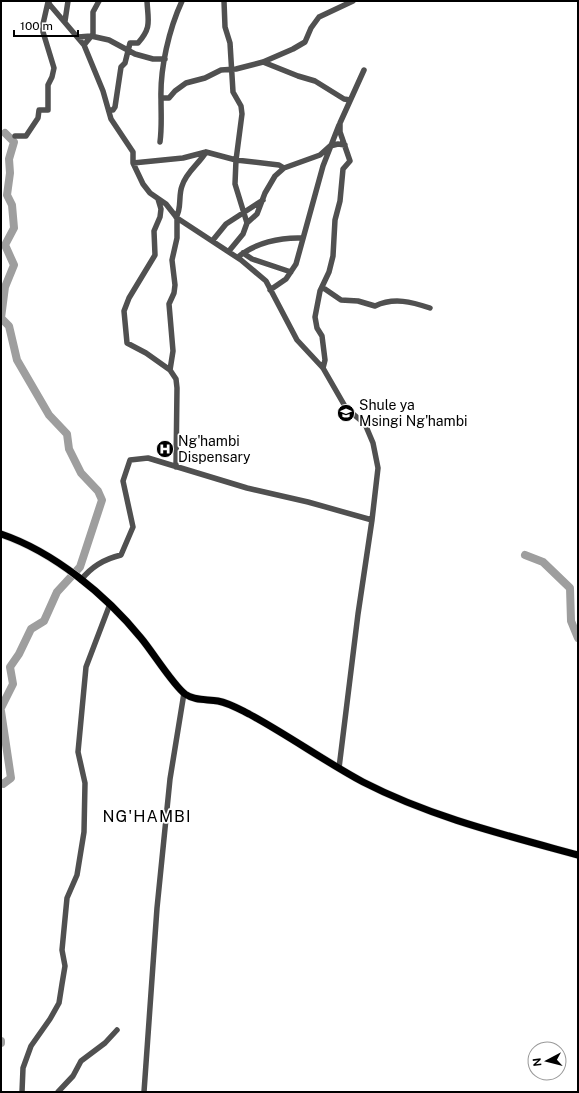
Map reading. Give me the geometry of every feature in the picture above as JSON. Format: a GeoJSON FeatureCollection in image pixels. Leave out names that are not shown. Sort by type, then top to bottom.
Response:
{"type":"FeatureCollection","features":[{"type":"Feature","properties":{"kind":"main road"},"geometry":{"type":"LineString","coordinates":[[1,534],[24,542],[68,570],[110,604],[140,637],[184,693],[199,699],[218,701],[242,710],[363,782],[423,809],[488,830],[578,855]]}},
{"type":"Feature","properties":{"kind":"street"},"geometry":{"type":"LineString","coordinates":[[48,1],[84,45],[103,91],[111,119],[133,152],[133,163],[142,184],[158,199],[166,204],[176,217],[238,257],[266,281],[297,340],[323,368],[346,408],[365,424],[373,443],[378,468],[339,768]]}},
{"type":"Feature","properties":{"kind":"street"},"geometry":{"type":"LineString","coordinates":[[15,136],[26,136],[38,118],[39,110],[48,110],[48,88],[54,68],[43,32],[43,24],[48,1]]}},
{"type":"Feature","properties":{"kind":"street"},"geometry":{"type":"LineString","coordinates":[[65,21],[68,1]]}},
{"type":"Feature","properties":{"kind":"street"},"geometry":{"type":"LineString","coordinates":[[84,45],[92,36],[94,12],[99,1]]}},
{"type":"Feature","properties":{"kind":"street"},"geometry":{"type":"LineString","coordinates":[[109,110],[113,110],[116,107],[121,66],[124,63],[130,44],[138,43],[146,34],[148,26],[146,12],[147,1]]}},
{"type":"Feature","properties":{"kind":"street"},"geometry":{"type":"LineString","coordinates":[[160,142],[163,65],[173,24],[182,1]]}},
{"type":"Feature","properties":{"kind":"street"},"geometry":{"type":"LineString","coordinates":[[224,1],[225,33],[230,43],[233,92],[241,106],[242,114],[234,184],[247,223]]}},
{"type":"Feature","properties":{"kind":"street"},"geometry":{"type":"LineString","coordinates":[[161,98],[169,98],[175,91],[186,83],[205,78],[221,70],[263,62],[280,56],[306,42],[312,28],[319,18],[353,1]]}},
{"type":"Feature","properties":{"kind":"street"},"geometry":{"type":"LineString","coordinates":[[78,37],[92,36],[109,40],[135,54],[153,59],[165,59]]}},
{"type":"Feature","properties":{"kind":"street"},"geometry":{"type":"LineString","coordinates":[[263,62],[298,76],[315,80],[325,89],[334,91],[344,99],[350,100]]}},
{"type":"Feature","properties":{"kind":"street"},"geometry":{"type":"LineString","coordinates":[[270,290],[286,279],[296,264],[310,206],[330,146],[364,70]]}},
{"type":"Feature","properties":{"kind":"street"},"geometry":{"type":"LineString","coordinates":[[323,368],[325,360],[322,336],[317,328],[316,317],[320,291],[330,272],[334,256],[336,220],[341,195],[343,169],[350,161],[340,132],[340,123]]}},
{"type":"Feature","properties":{"kind":"street"},"geometry":{"type":"LineString","coordinates":[[229,251],[243,234],[247,223],[257,214],[275,176],[284,168],[320,155],[330,146],[338,144],[345,145]]}},
{"type":"Feature","properties":{"kind":"street"},"geometry":{"type":"LineString","coordinates":[[133,163],[183,158],[206,152],[236,160],[279,165],[284,168]]}},
{"type":"Feature","properties":{"kind":"street"},"geometry":{"type":"LineString","coordinates":[[170,370],[173,351],[169,304],[174,293],[175,286],[172,260],[177,238],[176,217],[179,213],[182,185],[206,152]]}},
{"type":"Feature","properties":{"kind":"street"},"geometry":{"type":"LineString","coordinates":[[158,199],[161,209],[160,217],[154,231],[155,255],[129,298],[124,315],[127,343],[146,353],[170,370],[176,379],[176,467]]}},
{"type":"Feature","properties":{"kind":"street"},"geometry":{"type":"LineString","coordinates":[[213,240],[226,224],[263,200]]}},
{"type":"Feature","properties":{"kind":"street"},"geometry":{"type":"LineString","coordinates":[[238,257],[252,248],[284,238],[303,238]]}},
{"type":"Feature","properties":{"kind":"street"},"geometry":{"type":"LineString","coordinates":[[243,253],[252,259],[291,272]]}},
{"type":"Feature","properties":{"kind":"street"},"geometry":{"type":"LineString","coordinates":[[322,287],[341,300],[358,301],[375,306],[384,301],[408,300],[430,308]]}},
{"type":"Feature","properties":{"kind":"street"},"geometry":{"type":"LineString","coordinates":[[78,578],[89,569],[99,565],[106,559],[121,555],[133,527],[123,481],[130,460],[148,458],[247,488],[308,502],[372,520]]}},
{"type":"Feature","properties":{"kind":"street"},"geometry":{"type":"LineString","coordinates":[[22,1092],[23,1068],[31,1046],[59,1003],[65,966],[62,950],[67,898],[77,876],[84,832],[85,783],[78,752],[86,667],[110,604]]}},
{"type":"Feature","properties":{"kind":"street"},"geometry":{"type":"LineString","coordinates":[[144,1092],[157,908],[168,794],[184,693]]}},
{"type":"Feature","properties":{"kind":"street"},"geometry":{"type":"LineString","coordinates":[[58,1092],[73,1076],[81,1061],[105,1043],[117,1030]]}},
{"type":"Feature","properties":{"kind":"street"},"geometry":{"type":"LineString","coordinates":[[64,1086],[66,1092]]}},
{"type":"Feature","properties":{"kind":"waterway"},"geometry":{"type":"LineString","coordinates":[[1,708],[13,684],[10,667],[19,654],[31,629],[44,621],[57,592],[80,567],[102,500],[98,491],[81,473],[69,449],[67,434],[49,415],[17,360],[9,326],[1,318],[5,287],[14,265],[5,245],[14,228],[12,205],[7,195],[10,173],[9,159],[14,142],[5,133]]}},
{"type":"Feature","properties":{"kind":"waterway"},"geometry":{"type":"LineString","coordinates":[[525,555],[543,562],[570,588],[571,621],[578,638]]}},
{"type":"Feature","properties":{"kind":"waterway"},"geometry":{"type":"LineString","coordinates":[[1,711],[11,778],[3,784],[1,783]]}},
{"type":"Feature","properties":{"kind":"place","name":"Shule ya Msingi Ng'hambi"},"geometry":{"type":"Point","coordinates":[346,413]}},
{"type":"Feature","properties":{"kind":"place","name":"Ng'hambi Dispensary"},"geometry":{"type":"Point","coordinates":[165,449]}},
{"type":"Feature","properties":{"kind":"district","name":"NG'HAMBI"},"geometry":{"type":"Point","coordinates":[147,816]}}]}
